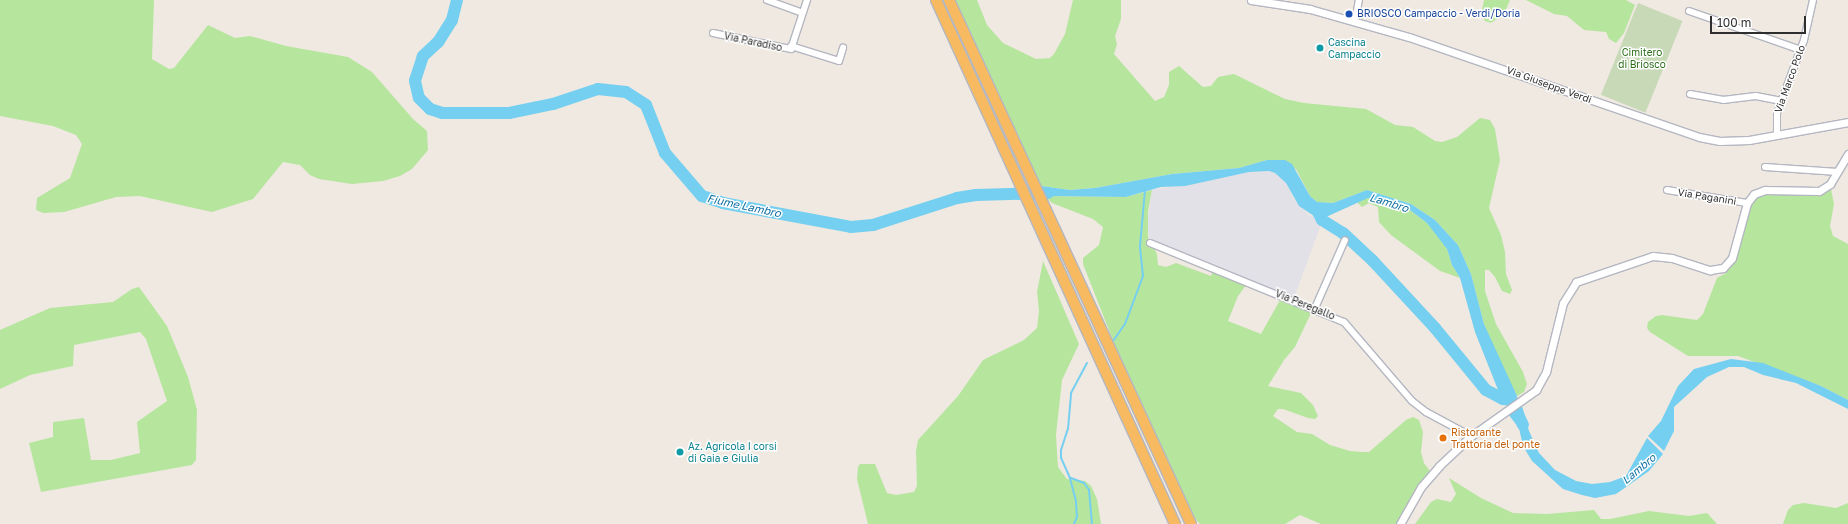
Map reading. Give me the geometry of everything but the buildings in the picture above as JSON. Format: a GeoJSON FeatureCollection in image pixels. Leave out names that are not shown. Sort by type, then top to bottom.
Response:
{"type":"FeatureCollection","features":[{"type":"Feature","properties":{"kind":"highway"},"geometry":{"type":"LineString","coordinates":[[936,0],[1175,524]]}},
{"type":"Feature","properties":{"kind":"highway"},"geometry":{"type":"LineString","coordinates":[[949,0],[1191,524]]}},
{"type":"Feature","properties":{"kind":"highway"},"geometry":{"type":"LineString","coordinates":[[1126,418],[1169,524]]}},
{"type":"Feature","properties":{"kind":"highway"},"geometry":{"type":"LineString","coordinates":[[1159,457],[1199,524]]}},
{"type":"Feature","properties":{"kind":"street"},"geometry":{"type":"LineString","coordinates":[[767,0],[802,14]]}},
{"type":"Feature","properties":{"kind":"street","name":"Via Paradiso"},"geometry":{"type":"LineString","coordinates":[[713,33],[791,49],[807,0]]}},
{"type":"Feature","properties":{"kind":"street","name":"Via Giuseppe Verdi"},"geometry":{"type":"LineString","coordinates":[[1251,0],[1310,9],[1466,55],[1699,137],[1720,141],[1749,140],[1848,122]]}},
{"type":"Feature","properties":{"kind":"street"},"geometry":{"type":"LineString","coordinates":[[1355,22],[1359,0]]}},
{"type":"Feature","properties":{"kind":"street","name":"Via Marco Polo"},"geometry":{"type":"LineString","coordinates":[[1777,134],[1776,124],[1782,101],[1811,17],[1813,0]]}},
{"type":"Feature","properties":{"kind":"street"},"geometry":{"type":"LineString","coordinates":[[1689,11],[1800,50]]}},
{"type":"Feature","properties":{"kind":"street","name":"Via Paradiso"},"geometry":{"type":"LineString","coordinates":[[792,46],[839,61],[843,48]]}},
{"type":"Feature","properties":{"kind":"street"},"geometry":{"type":"LineString","coordinates":[[1690,94],[1723,100],[1756,96],[1782,101]]}},
{"type":"Feature","properties":{"kind":"street"},"geometry":{"type":"LineString","coordinates":[[1400,524],[1421,487],[1439,466],[1471,436],[1506,410],[1529,396],[1543,379],[1563,304],[1576,282],[1653,256],[1672,258],[1710,270],[1723,268],[1732,258],[1747,203],[1758,191],[1819,191],[1830,184],[1848,154]]}},
{"type":"Feature","properties":{"kind":"street"},"geometry":{"type":"LineString","coordinates":[[1765,167],[1838,172]]}},
{"type":"Feature","properties":{"kind":"street","name":"Via Paganini"},"geometry":{"type":"LineString","coordinates":[[1667,190],[1747,203]]}},
{"type":"Feature","properties":{"kind":"street"},"geometry":{"type":"LineString","coordinates":[[1315,308],[1345,240]]}},
{"type":"Feature","properties":{"kind":"street","name":"Via Peregallo"},"geometry":{"type":"LineString","coordinates":[[1150,243],[1315,308],[1344,322],[1412,401],[1426,412],[1471,436]]}},
{"type":"Feature","properties":{"kind":"shaded area"},"geometry":{"type":"Polygon","coordinates":[[[1269,171],[1275,173],[1286,183],[1294,199],[1309,215],[1317,218],[1320,227],[1293,301],[1150,243],[1147,223],[1152,190],[1249,172],[1269,171]]]}},
{"type":"Feature","properties":{"kind":"green space"},"geometry":{"type":"Polygon","coordinates":[[[0,0],[154,0],[152,59],[169,69],[174,68],[208,25],[235,38],[250,36],[286,46],[348,57],[372,72],[413,119],[427,131],[428,150],[412,169],[400,176],[383,181],[352,184],[319,179],[310,175],[300,165],[283,162],[253,199],[212,212],[140,196],[116,197],[64,212],[43,213],[36,210],[37,198],[70,178],[82,144],[76,135],[53,126],[0,116],[0,0]]]}},
{"type":"Feature","properties":{"kind":"green space"},"geometry":{"type":"Polygon","coordinates":[[[954,0],[977,0],[987,25],[1003,43],[1036,59],[1050,58],[1054,54],[1065,34],[1073,0],[1121,0],[1121,19],[1115,36],[1117,44],[1114,54],[1155,101],[1164,97],[1169,85],[1169,72],[1179,66],[1203,87],[1211,86],[1218,77],[1234,74],[1285,99],[1304,103],[1366,109],[1395,125],[1413,127],[1435,141],[1442,142],[1457,137],[1480,118],[1490,120],[1495,129],[1500,160],[1489,208],[1501,235],[1505,252],[1506,274],[1512,290],[1510,294],[1502,291],[1495,277],[1489,270],[1485,270],[1485,291],[1496,324],[1523,372],[1527,384],[1524,392],[1517,396],[1501,366],[1484,324],[1471,274],[1458,245],[1435,220],[1411,204],[1367,190],[1333,203],[1317,202],[1310,196],[1296,169],[1267,160],[1239,168],[1172,174],[1095,188],[1070,190],[1041,186],[954,0]]]}},
{"type":"Feature","properties":{"kind":"green space"},"geometry":{"type":"Polygon","coordinates":[[[1484,0],[1510,0],[1504,14],[1491,23],[1485,21],[1481,14],[1484,0]]]}},
{"type":"Feature","properties":{"kind":"green space"},"geometry":{"type":"Polygon","coordinates":[[[1526,0],[1626,0],[1635,5],[1624,33],[1616,43],[1609,39],[1606,32],[1584,30],[1567,16],[1554,14],[1526,0]]]}},
{"type":"Feature","properties":{"kind":"green space","name":"Cimitero di Briosco"},"geometry":{"type":"Polygon","coordinates":[[[1638,3],[1683,21],[1645,113],[1601,95],[1638,3]]]}},
{"type":"Feature","properties":{"kind":"green space"},"geometry":{"type":"Polygon","coordinates":[[[1830,184],[1834,204],[1830,226],[1833,236],[1848,244],[1848,400],[1821,386],[1738,356],[1688,356],[1650,332],[1647,328],[1648,322],[1656,316],[1662,315],[1697,320],[1703,314],[1717,278],[1726,273],[1716,270],[1728,264],[1754,194],[1807,192],[1830,184]]]}},
{"type":"Feature","properties":{"kind":"green space"},"geometry":{"type":"Polygon","coordinates":[[[1152,190],[1148,211],[1148,237],[1157,254],[1158,265],[1166,267],[1176,263],[1211,276],[1213,271],[1247,284],[1238,296],[1228,321],[1261,334],[1280,300],[1312,311],[1295,347],[1284,360],[1268,386],[1301,393],[1313,405],[1318,416],[1315,419],[1308,418],[1283,409],[1278,409],[1273,416],[1297,432],[1312,434],[1330,445],[1350,451],[1362,452],[1369,452],[1406,420],[1413,417],[1419,420],[1423,432],[1421,452],[1424,463],[1432,474],[1400,524],[1321,524],[1300,515],[1285,524],[1200,524],[1194,517],[1114,343],[1083,264],[1083,258],[1099,245],[1103,227],[1093,219],[1052,203],[1045,196],[1126,197],[1152,190]]]}},
{"type":"Feature","properties":{"kind":"green space"},"geometry":{"type":"Polygon","coordinates":[[[1368,198],[1410,210],[1427,223],[1440,236],[1447,249],[1452,265],[1460,278],[1440,271],[1391,235],[1379,222],[1378,207],[1369,203],[1362,207],[1356,201],[1368,198]]]}},
{"type":"Feature","properties":{"kind":"green space"},"geometry":{"type":"Polygon","coordinates":[[[1043,261],[1079,344],[1062,380],[1056,435],[1058,467],[1067,479],[1085,481],[1091,486],[1097,499],[1101,524],[868,524],[857,479],[858,467],[860,464],[875,464],[887,493],[896,495],[914,492],[917,486],[916,451],[918,440],[958,396],[983,360],[1024,340],[1037,328],[1039,311],[1037,292],[1043,261]]]}},
{"type":"Feature","properties":{"kind":"green space"},"geometry":{"type":"Polygon","coordinates":[[[139,287],[167,326],[188,377],[197,410],[196,460],[192,465],[41,492],[29,443],[53,437],[53,422],[84,418],[91,460],[111,460],[140,453],[137,422],[167,401],[146,339],[140,332],[74,345],[73,366],[30,375],[0,389],[0,330],[50,308],[113,302],[132,289],[139,287]]]}},
{"type":"Feature","properties":{"kind":"green space"},"geometry":{"type":"Polygon","coordinates":[[[1449,478],[1481,498],[1513,513],[1547,514],[1594,510],[1601,519],[1610,519],[1649,511],[1689,516],[1707,513],[1717,524],[1415,524],[1431,502],[1437,499],[1451,502],[1456,494],[1449,478]]]}},
{"type":"Feature","properties":{"kind":"green space"},"geometry":{"type":"Polygon","coordinates":[[[1804,503],[1836,508],[1848,503],[1848,524],[1783,524],[1788,510],[1793,505],[1804,503]]]}},
{"type":"Feature","properties":{"kind":"water"},"geometry":{"type":"Polygon","coordinates":[[[1267,160],[1285,160],[1292,164],[1310,196],[1317,202],[1333,203],[1367,190],[1411,204],[1435,220],[1458,245],[1471,274],[1484,324],[1517,396],[1504,405],[1475,332],[1460,278],[1452,265],[1447,249],[1427,223],[1410,210],[1368,198],[1326,217],[1317,218],[1299,206],[1286,183],[1275,173],[1269,171],[1249,172],[1185,186],[1161,187],[1126,197],[1045,196],[1041,186],[1070,190],[1095,188],[1172,174],[1239,168],[1267,160]]]}},
{"type":"Feature","properties":{"kind":"water"},"geometry":{"type":"Polygon","coordinates":[[[1731,359],[1763,363],[1821,386],[1848,400],[1848,409],[1796,383],[1763,375],[1744,367],[1729,367],[1707,377],[1674,407],[1674,431],[1664,451],[1648,436],[1661,421],[1678,386],[1694,369],[1731,359]]]}},
{"type":"Feature","properties":{"kind":"water"},"geometry":{"type":"Polygon","coordinates":[[[1522,406],[1529,431],[1539,453],[1555,470],[1576,481],[1592,484],[1610,482],[1626,476],[1647,438],[1663,454],[1649,471],[1616,494],[1595,498],[1563,489],[1532,461],[1523,446],[1519,428],[1508,414],[1522,406]]]}},
{"type":"Feature","properties":{"kind":"waterway","name":"Fiume Lambro"},"geometry":{"type":"LineString","coordinates":[[457,0],[452,20],[438,42],[423,56],[415,81],[419,98],[430,109],[442,113],[509,113],[553,104],[598,89],[626,92],[646,105],[665,153],[702,196],[723,203],[851,227],[873,225],[957,198],[976,195],[1048,193]]}},
{"type":"Feature","properties":{"kind":"waterway"},"geometry":{"type":"LineString","coordinates":[[1113,341],[1125,324],[1143,276],[1140,246],[1145,190]]}},
{"type":"Feature","properties":{"kind":"waterway","name":"Lambro"},"geometry":{"type":"LineString","coordinates":[[1318,212],[1322,220],[1343,233],[1373,261],[1435,328],[1486,390],[1503,399],[1512,400]]}},
{"type":"Feature","properties":{"kind":"waterway"},"geometry":{"type":"LineString","coordinates":[[1074,524],[1077,517],[1076,501],[1070,478],[1061,458],[1061,450],[1068,429],[1071,393],[1087,363]]}},
{"type":"Feature","properties":{"kind":"waterway","name":"Lambro"},"geometry":{"type":"LineString","coordinates":[[1504,385],[1523,425]]}},
{"type":"Feature","properties":{"kind":"waterway"},"geometry":{"type":"LineString","coordinates":[[1071,478],[1084,483],[1089,490],[1092,524]]}},
{"type":"Feature","properties":{"kind":"place","name":"BRIOSCO Campaccio - Verdi/Doria"},"geometry":{"type":"Point","coordinates":[1349,14]}},
{"type":"Feature","properties":{"kind":"place","name":"Cascina Campaccio"},"geometry":{"type":"Point","coordinates":[1320,48]}},
{"type":"Feature","properties":{"kind":"place","name":"Ristorante Trattoria del ponte"},"geometry":{"type":"Point","coordinates":[1443,438]}},
{"type":"Feature","properties":{"kind":"place","name":"Az. Agricola I corsi di Gaia e Giulia"},"geometry":{"type":"Point","coordinates":[680,452]}}]}
